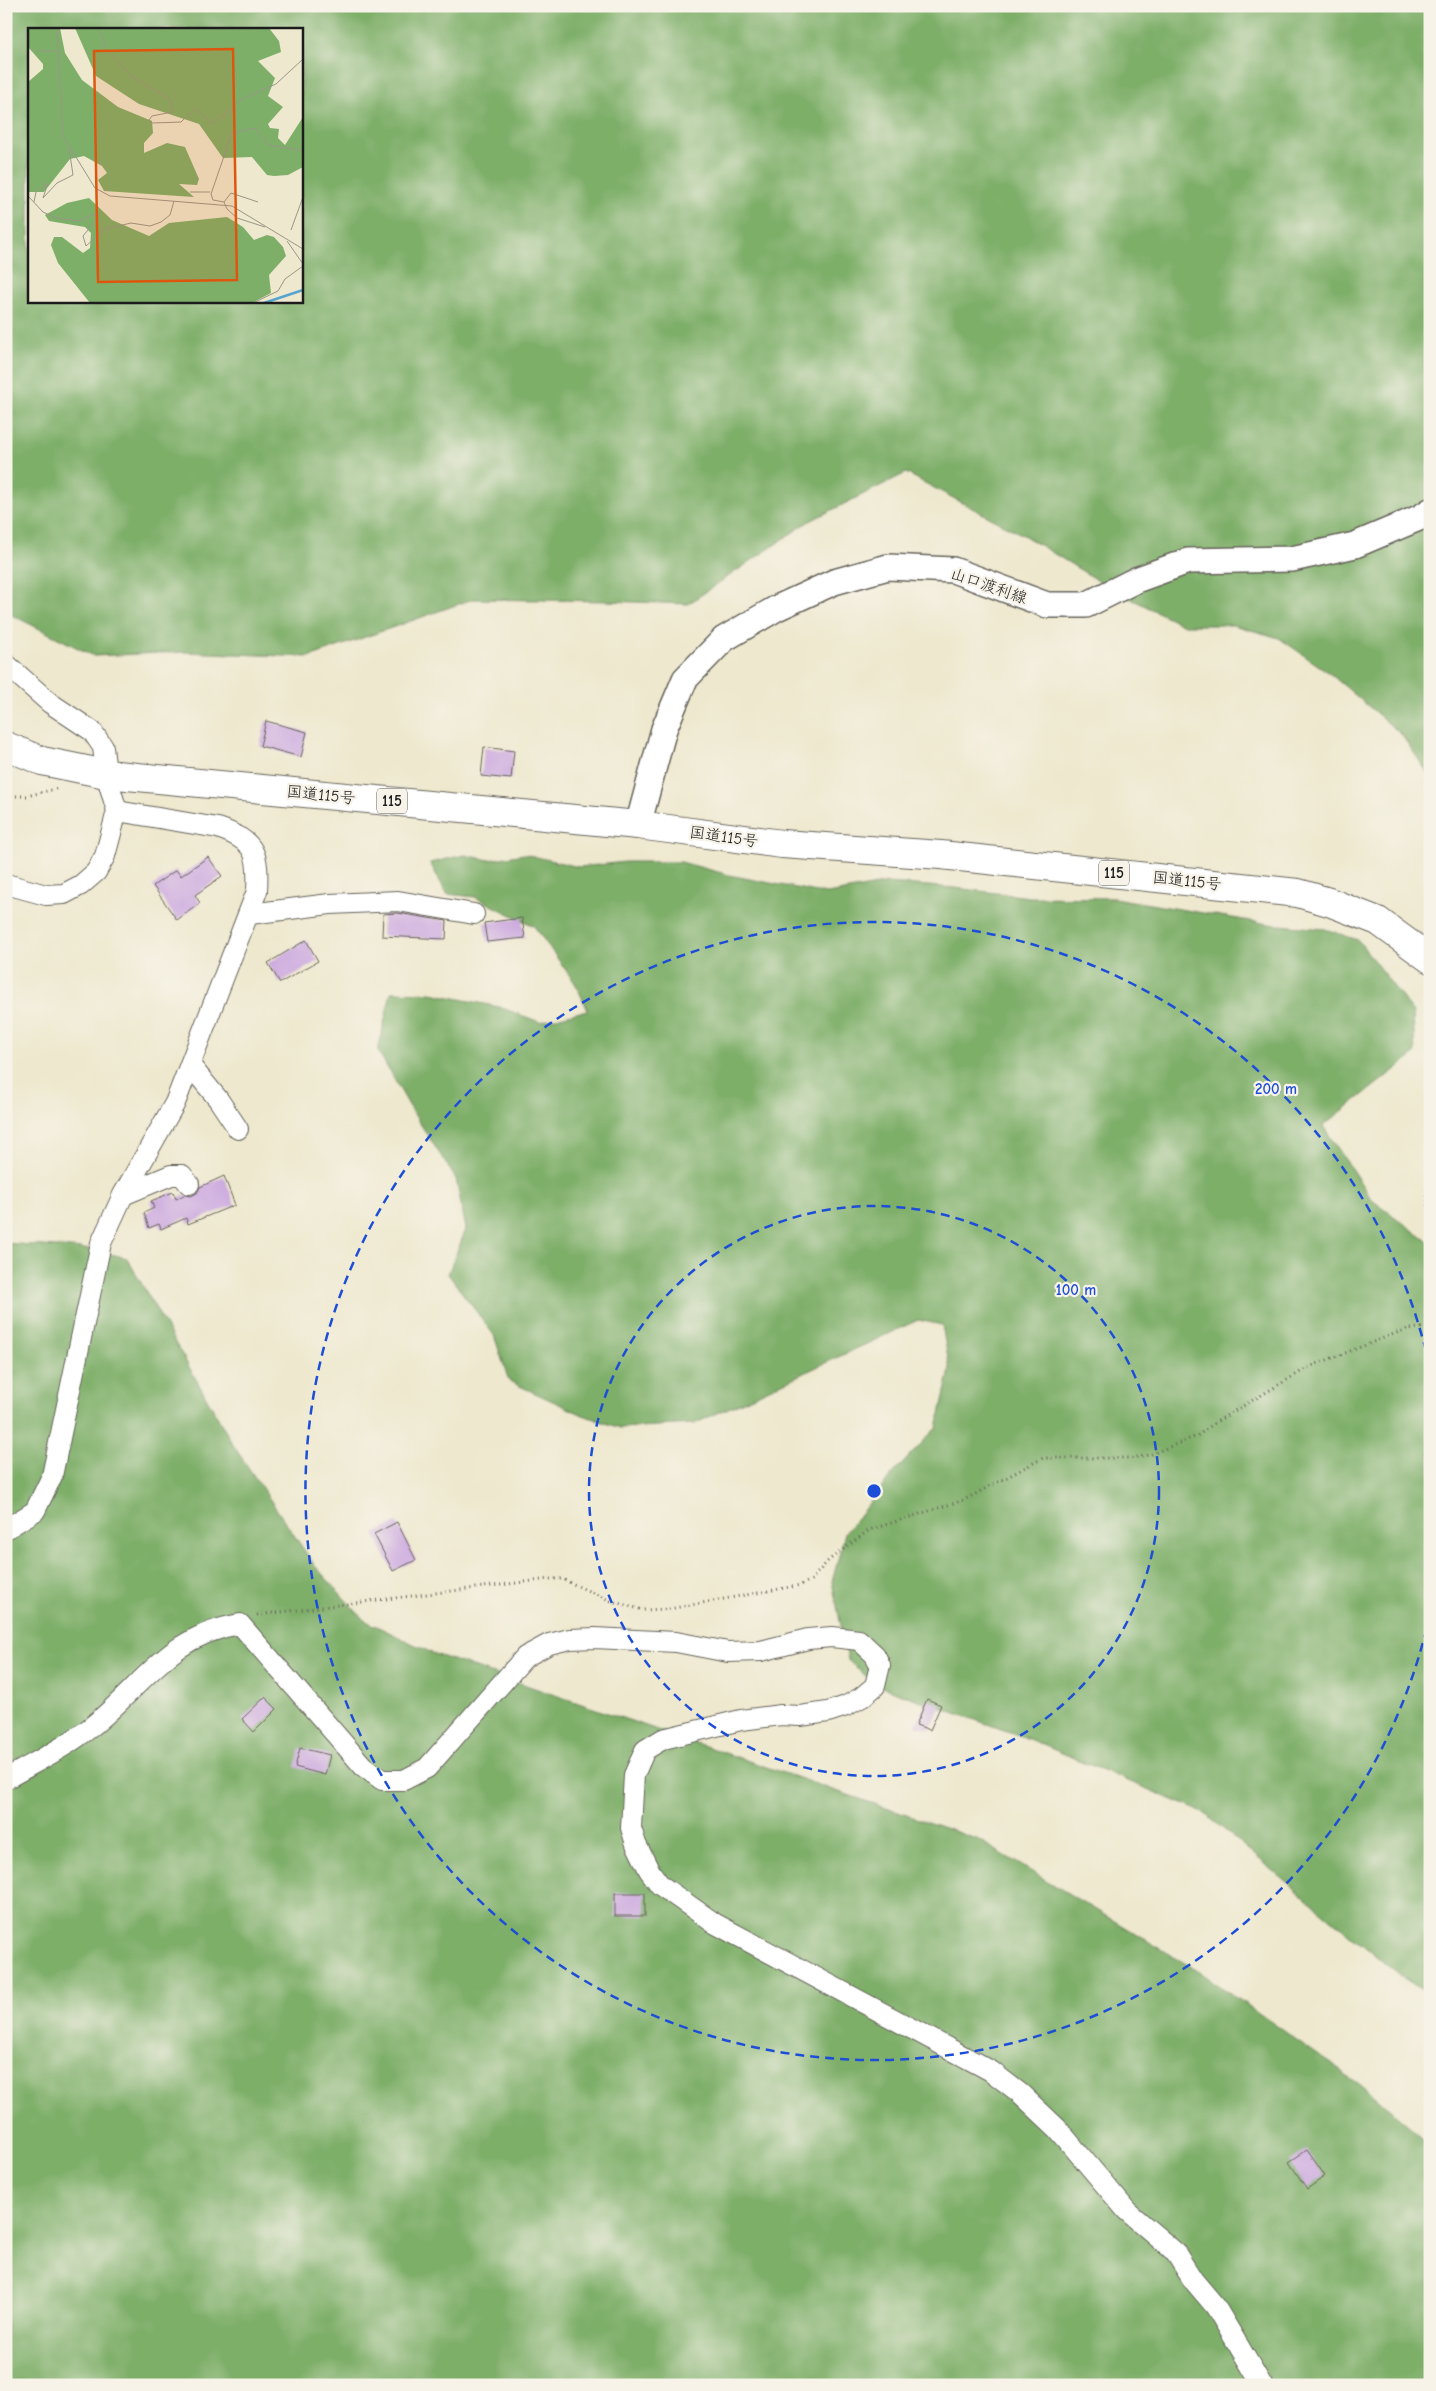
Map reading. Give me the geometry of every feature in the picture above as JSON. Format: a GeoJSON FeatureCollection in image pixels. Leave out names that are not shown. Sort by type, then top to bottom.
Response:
{"type":"FeatureCollection","features":[{"type":"Feature","properties":{"kind":"highway","name":"国道115号"},"geometry":{"type":"LineString","coordinates":[[6,746],[42,761],[78,770],[106,774],[638,825],[782,844],[941,855],[1298,894],[1329,902],[1378,921],[1430,959]]}},
{"type":"Feature","properties":{"kind":"main road","name":"山口渡利線"},"geometry":{"type":"LineString","coordinates":[[638,825],[664,730],[685,679],[724,639],[777,608],[834,582],[888,567],[953,570],[1047,605],[1086,605],[1136,580],[1188,561],[1292,559],[1355,545],[1421,517],[1430,511]]}},
{"type":"Feature","properties":{"kind":"street"},"geometry":{"type":"LineString","coordinates":[[6,664],[50,703],[92,731],[103,748],[106,774],[117,811],[105,856],[96,872],[81,885],[64,894],[46,895],[6,884]]}},
{"type":"Feature","properties":{"kind":"street"},"geometry":{"type":"LineString","coordinates":[[6,1529],[35,1512],[52,1476],[101,1244],[123,1195],[176,1103],[250,914],[257,891],[258,858],[248,844],[231,832],[218,828],[117,811]]}},
{"type":"Feature","properties":{"kind":"street"},"geometry":{"type":"LineString","coordinates":[[250,914],[330,904],[398,901],[474,914]]}},
{"type":"Feature","properties":{"kind":"street"},"geometry":{"type":"LineString","coordinates":[[190,1065],[218,1099],[238,1129]]}},
{"type":"Feature","properties":{"kind":"street"},"geometry":{"type":"LineString","coordinates":[[123,1195],[171,1176],[182,1175],[189,1184]]}},
{"type":"Feature","properties":{"kind":"street"},"geometry":{"type":"LineString","coordinates":[[6,1779],[71,1742],[92,1726],[169,1653],[194,1638],[222,1627],[240,1624],[363,1766],[382,1780],[404,1780],[428,1768],[525,1656],[549,1644],[570,1639],[604,1638],[676,1642],[728,1652],[761,1651],[808,1639],[832,1637],[851,1638],[866,1644],[876,1655],[880,1665],[875,1686],[862,1698],[846,1706],[828,1712],[800,1716],[781,1715],[741,1720],[662,1740],[645,1750],[634,1775],[631,1828],[636,1844],[649,1870],[660,1885],[714,1923],[991,2071],[1021,2094],[1058,2129],[1127,2211],[1175,2252],[1193,2280],[1215,2306],[1262,2385]]}},
{"type":"Feature","properties":{"kind":"path"},"geometry":{"type":"LineString","coordinates":[[6,796],[27,796],[52,791],[70,784],[78,770]]}},
{"type":"Feature","properties":{"kind":"path"},"geometry":{"type":"LineString","coordinates":[[1430,1181],[1426,1192],[1430,1216]]}},
{"type":"Feature","properties":{"kind":"path"},"geometry":{"type":"LineString","coordinates":[[240,1624],[247,1616],[330,1608],[506,1583],[549,1579],[562,1579],[610,1602],[643,1610],[669,1609],[802,1585],[811,1580],[829,1560],[869,1530],[964,1500],[1044,1458],[1132,1458],[1155,1453],[1197,1436],[1219,1420],[1309,1367],[1407,1329],[1430,1327]]}},
{"type":"Feature","properties":{"kind":"green space"},"geometry":{"type":"Polygon","coordinates":[[[6,6],[1430,6],[1430,776],[1401,734],[1328,672],[1279,638],[1233,625],[1184,625],[1115,591],[1025,536],[906,473],[808,522],[688,604],[473,599],[309,657],[184,652],[94,656],[6,612],[6,6]]]}},
{"type":"Feature","properties":{"kind":"green space"},"geometry":{"type":"Polygon","coordinates":[[[524,854],[579,867],[625,862],[681,862],[729,875],[827,894],[888,883],[955,888],[1030,897],[1114,898],[1268,924],[1325,929],[1358,940],[1413,1012],[1415,1054],[1323,1126],[1372,1200],[1430,1243],[1430,1995],[1399,1975],[1204,1813],[1024,1737],[876,1685],[848,1660],[832,1582],[845,1533],[891,1476],[937,1427],[950,1370],[942,1325],[918,1320],[694,1424],[620,1428],[583,1415],[509,1381],[494,1335],[448,1274],[466,1229],[456,1179],[414,1114],[378,1051],[391,992],[431,993],[499,1007],[540,1022],[588,1010],[575,983],[534,926],[475,897],[447,894],[430,863],[465,855],[489,860],[524,854]]]}},
{"type":"Feature","properties":{"kind":"green space"},"geometry":{"type":"Polygon","coordinates":[[[6,1243],[95,1250],[127,1258],[235,1448],[315,1566],[364,1620],[432,1653],[977,1839],[1203,1974],[1362,2086],[1422,2137],[1430,2151],[1430,2385],[6,2385],[6,1243]]]}},
{"type":"Feature","properties":{"kind":"building"},"geometry":{"type":"Polygon","coordinates":[[[266,721],[307,732],[301,757],[260,746],[266,721]]]}},
{"type":"Feature","properties":{"kind":"building"},"geometry":{"type":"Polygon","coordinates":[[[484,747],[514,751],[511,779],[481,776],[484,747]]]}},
{"type":"Feature","properties":{"kind":"building"},"geometry":{"type":"Polygon","coordinates":[[[208,857],[222,876],[195,895],[200,903],[177,920],[153,886],[176,870],[181,876],[208,857]]]}},
{"type":"Feature","properties":{"kind":"building"},"geometry":{"type":"Polygon","coordinates":[[[397,913],[447,921],[446,939],[382,936],[383,914],[397,913]]]}},
{"type":"Feature","properties":{"kind":"building"},"geometry":{"type":"Polygon","coordinates":[[[522,918],[525,938],[487,942],[484,923],[522,918]]]}},
{"type":"Feature","properties":{"kind":"building"},"geometry":{"type":"Polygon","coordinates":[[[306,940],[318,961],[280,983],[268,963],[306,940]]]}},
{"type":"Feature","properties":{"kind":"building"},"geometry":{"type":"Polygon","coordinates":[[[224,1176],[235,1205],[188,1224],[186,1218],[161,1229],[159,1224],[149,1228],[144,1213],[154,1208],[151,1201],[173,1192],[176,1199],[184,1195],[191,1196],[197,1193],[200,1187],[224,1176]]]}},
{"type":"Feature","properties":{"kind":"building"},"geometry":{"type":"Polygon","coordinates":[[[397,1522],[416,1560],[393,1571],[374,1534],[397,1522]]]}},
{"type":"Feature","properties":{"kind":"building"},"geometry":{"type":"Polygon","coordinates":[[[265,1697],[277,1709],[254,1732],[242,1719],[265,1697]]]}},
{"type":"Feature","properties":{"kind":"building"},"geometry":{"type":"Polygon","coordinates":[[[927,1699],[941,1705],[930,1730],[916,1725],[927,1699]]]}},
{"type":"Feature","properties":{"kind":"building"},"geometry":{"type":"Polygon","coordinates":[[[300,1748],[330,1755],[325,1775],[295,1767],[300,1748]]]}},
{"type":"Feature","properties":{"kind":"building"},"geometry":{"type":"Polygon","coordinates":[[[615,1893],[645,1893],[645,1916],[615,1916],[615,1893]]]}},
{"type":"Feature","properties":{"kind":"building"},"geometry":{"type":"Polygon","coordinates":[[[1307,2150],[1325,2176],[1307,2189],[1289,2162],[1307,2150]]]}}]}
